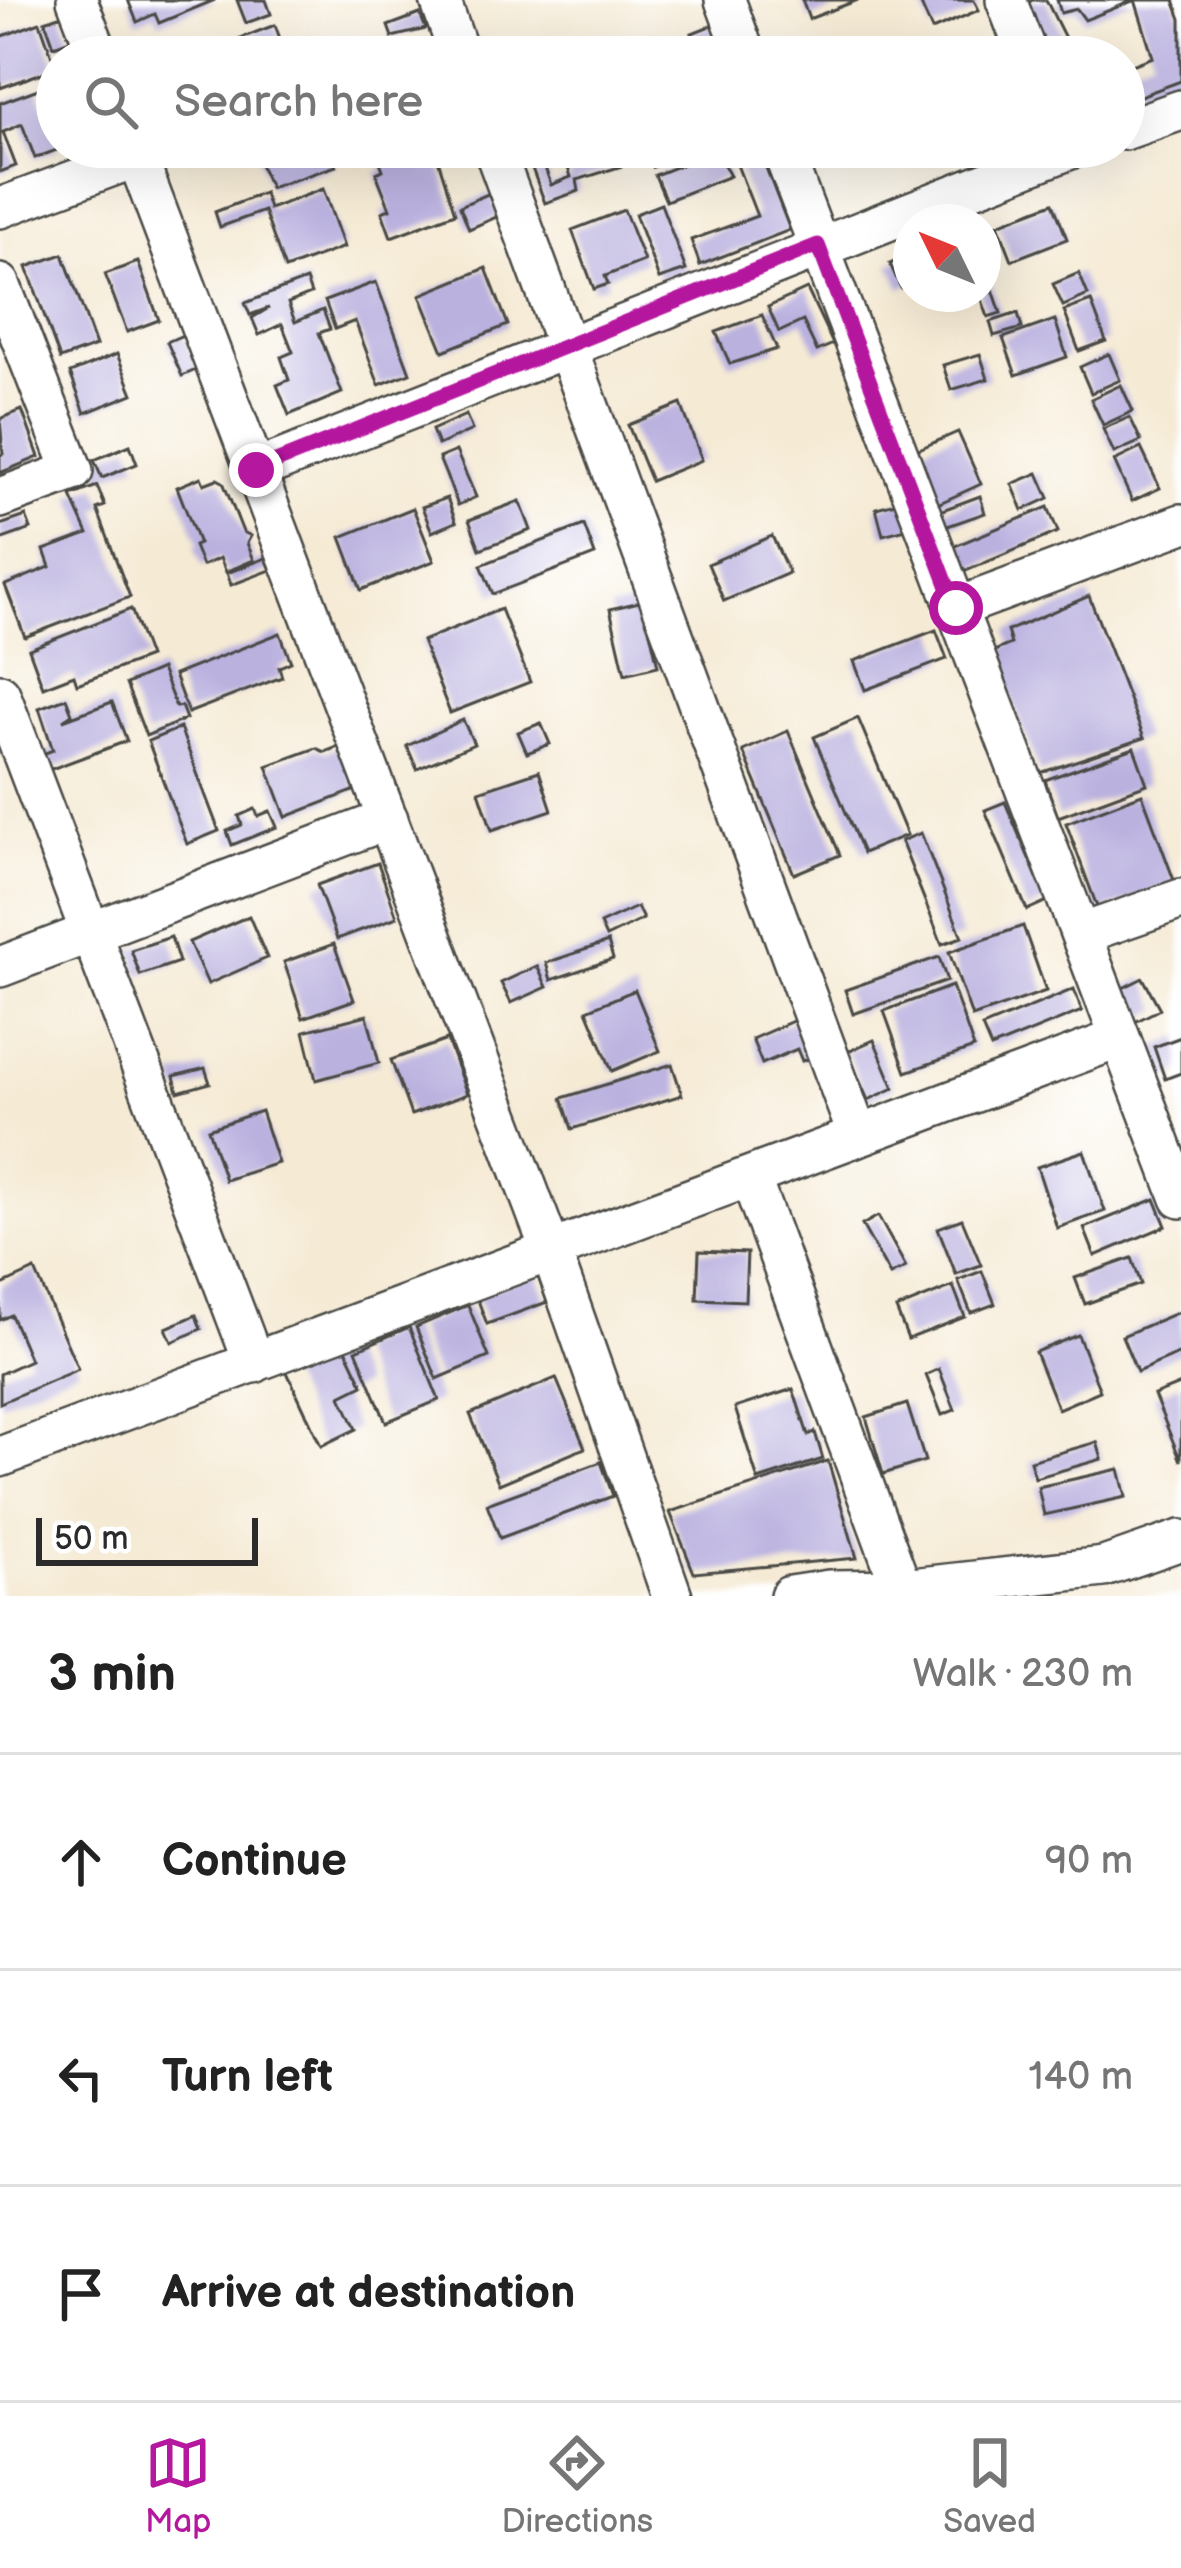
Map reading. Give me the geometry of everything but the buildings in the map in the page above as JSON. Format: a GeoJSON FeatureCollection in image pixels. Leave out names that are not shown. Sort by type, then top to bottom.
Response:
{"type":"FeatureCollection","features":[{"type":"Feature","properties":{"kind":"street"},"geometry":{"type":"LineString","coordinates":[[77,0],[91,36]]}},
{"type":"Feature","properties":{"kind":"street"},"geometry":{"type":"LineString","coordinates":[[440,0],[453,36]]}},
{"type":"Feature","properties":{"kind":"street"},"geometry":{"type":"LineString","coordinates":[[724,0],[738,36]]}},
{"type":"Feature","properties":{"kind":"street"},"geometry":{"type":"LineString","coordinates":[[1006,0],[1020,36]]}},
{"type":"Feature","properties":{"kind":"street"},"geometry":{"type":"LineString","coordinates":[[1145,123],[1181,110]]}},
{"type":"Feature","properties":{"kind":"street"},"geometry":{"type":"LineString","coordinates":[[0,208],[96,168]]}},
{"type":"Feature","properties":{"kind":"street"},"geometry":{"type":"LineString","coordinates":[[141,168],[551,1251],[672,1596]]}},
{"type":"Feature","properties":{"kind":"street"},"geometry":{"type":"LineString","coordinates":[[501,168],[858,1136]]}},
{"type":"Feature","properties":{"kind":"street"},"geometry":{"type":"LineString","coordinates":[[789,168],[1181,1198]]}},
{"type":"Feature","properties":{"kind":"street"},"geometry":{"type":"LineString","coordinates":[[256,470],[1016,168]]}},
{"type":"Feature","properties":{"kind":"street"},"geometry":{"type":"LineString","coordinates":[[0,284],[73,471],[0,499]]}},
{"type":"Feature","properties":{"kind":"street"},"geometry":{"type":"LineString","coordinates":[[956,608],[1181,524]]}},
{"type":"Feature","properties":{"kind":"street"},"geometry":{"type":"LineString","coordinates":[[0,694],[254,1363]]}},
{"type":"Feature","properties":{"kind":"street"},"geometry":{"type":"LineString","coordinates":[[0,967],[388,819]]}},
{"type":"Feature","properties":{"kind":"street"},"geometry":{"type":"LineString","coordinates":[[1081,934],[1181,898]]}},
{"type":"Feature","properties":{"kind":"street"},"geometry":{"type":"LineString","coordinates":[[0,1457],[1120,1038]]}},
{"type":"Feature","properties":{"kind":"street"},"geometry":{"type":"LineString","coordinates":[[750,1177],[902,1589]]}},
{"type":"Feature","properties":{"kind":"street"},"geometry":{"type":"LineString","coordinates":[[790,1596],[1104,1567],[1181,1540]]}},
{"type":"Feature","properties":{"kind":"route"},"geometry":{"type":"LineString","coordinates":[[256,470],[818,245],[956,608]]}}]}
